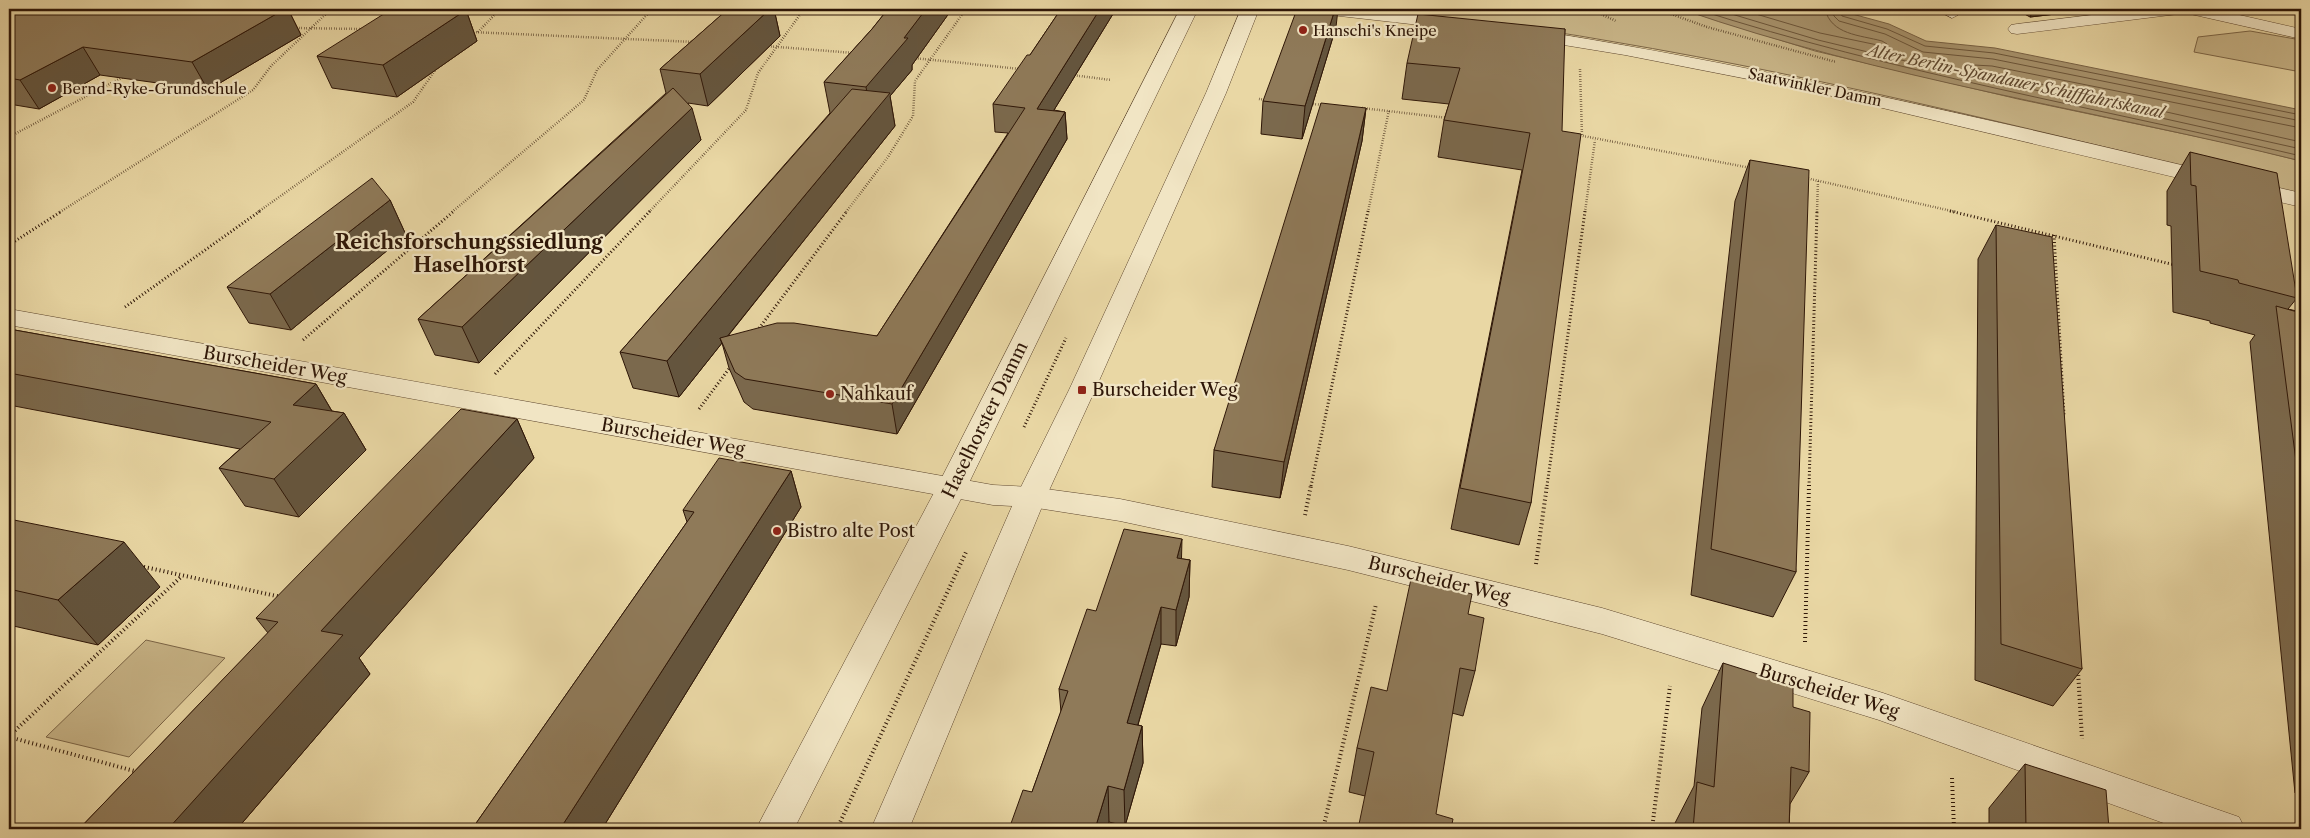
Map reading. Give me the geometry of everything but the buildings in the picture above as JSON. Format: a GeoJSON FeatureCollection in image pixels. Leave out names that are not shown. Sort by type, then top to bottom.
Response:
{"type":"FeatureCollection","features":[{"type":"Feature","properties":{"kind":"street","name":"Haselhorster Damm"},"geometry":{"type":"LineString","coordinates":[[775,829],[952,487],[1189,9]]}},
{"type":"Feature","properties":{"kind":"street"},"geometry":{"type":"LineString","coordinates":[[890,829],[1031,497],[1082,390],[1208,111],[1250,9]]}},
{"type":"Feature","properties":{"kind":"street"},"geometry":{"type":"LineString","coordinates":[[1322,9],[1469,26]]}},
{"type":"Feature","properties":{"kind":"street"},"geometry":{"type":"LineString","coordinates":[[2017,29],[2183,9]]}},
{"type":"Feature","properties":{"kind":"street"},"geometry":{"type":"LineString","coordinates":[[2190,9],[2301,34]]}},
{"type":"Feature","properties":{"kind":"street","name":"Saatwinkler Damm"},"geometry":{"type":"LineString","coordinates":[[1506,31],[1647,52],[1741,70],[1862,96],[2301,200]]}},
{"type":"Feature","properties":{"kind":"street","name":"Burscheider Weg"},"geometry":{"type":"LineString","coordinates":[[9,317],[993,495],[1031,497],[1120,510],[1348,558],[1602,622],[1882,707],[2226,829]]}},
{"type":"Feature","properties":{"kind":"lane"},"geometry":{"type":"LineString","coordinates":[[1941,9],[1952,15]]}},
{"type":"Feature","properties":{"kind":"path"},"geometry":{"type":"LineString","coordinates":[[9,245],[253,90],[271,66],[332,9]]}},
{"type":"Feature","properties":{"kind":"path"},"geometry":{"type":"LineString","coordinates":[[471,38],[500,9]]}},
{"type":"Feature","properties":{"kind":"path"},"geometry":{"type":"LineString","coordinates":[[302,340],[584,100],[597,70],[628,38],[652,9]]}},
{"type":"Feature","properties":{"kind":"path"},"geometry":{"type":"LineString","coordinates":[[495,374],[746,110],[758,73],[804,9]]}},
{"type":"Feature","properties":{"kind":"path"},"geometry":{"type":"LineString","coordinates":[[752,338],[888,157],[913,116],[916,81],[928,60],[966,9]]}},
{"type":"Feature","properties":{"kind":"path"},"geometry":{"type":"LineString","coordinates":[[280,14],[328,12]]}},
{"type":"Feature","properties":{"kind":"path"},"geometry":{"type":"LineString","coordinates":[[292,28],[371,30]]}},
{"type":"Feature","properties":{"kind":"path"},"geometry":{"type":"LineString","coordinates":[[468,32],[696,42]]}},
{"type":"Feature","properties":{"kind":"path"},"geometry":{"type":"LineString","coordinates":[[766,46],[858,53]]}},
{"type":"Feature","properties":{"kind":"path"},"geometry":{"type":"LineString","coordinates":[[908,58],[1022,69]]}},
{"type":"Feature","properties":{"kind":"path"},"geometry":{"type":"LineString","coordinates":[[122,309],[413,102],[441,61]]}},
{"type":"Feature","properties":{"kind":"path"},"geometry":{"type":"LineString","coordinates":[[1580,65],[1582,136]]}},
{"type":"Feature","properties":{"kind":"path"},"geometry":{"type":"LineString","coordinates":[[9,137],[128,75]]}},
{"type":"Feature","properties":{"kind":"path"},"geometry":{"type":"LineString","coordinates":[[1071,75],[1111,80]]}},
{"type":"Feature","properties":{"kind":"path"},"geometry":{"type":"LineString","coordinates":[[1259,99],[1273,100]]}},
{"type":"Feature","properties":{"kind":"path"},"geometry":{"type":"LineString","coordinates":[[1313,104],[1332,106]]}},
{"type":"Feature","properties":{"kind":"path"},"geometry":{"type":"LineString","coordinates":[[1361,108],[1457,119]]}},
{"type":"Feature","properties":{"kind":"path"},"geometry":{"type":"LineString","coordinates":[[1305,515],[1389,110]]}},
{"type":"Feature","properties":{"kind":"path"},"geometry":{"type":"LineString","coordinates":[[1572,135],[1760,170]]}},
{"type":"Feature","properties":{"kind":"path"},"geometry":{"type":"LineString","coordinates":[[1536,564],[1595,140]]}},
{"type":"Feature","properties":{"kind":"path"},"geometry":{"type":"LineString","coordinates":[[1799,177],[2054,235],[2178,266]]}},
{"type":"Feature","properties":{"kind":"path"},"geometry":{"type":"LineString","coordinates":[[1805,642],[1818,180]]}},
{"type":"Feature","properties":{"kind":"path"},"geometry":{"type":"LineString","coordinates":[[2054,235],[2065,424]]}},
{"type":"Feature","properties":{"kind":"path"},"geometry":{"type":"LineString","coordinates":[[699,409],[734,362]]}},
{"type":"Feature","properties":{"kind":"path"},"geometry":{"type":"LineString","coordinates":[[837,829],[970,543]]}},
{"type":"Feature","properties":{"kind":"path"},"geometry":{"type":"LineString","coordinates":[[134,565],[287,599]]}},
{"type":"Feature","properties":{"kind":"path"},"geometry":{"type":"LineString","coordinates":[[9,736],[182,576]]}},
{"type":"Feature","properties":{"kind":"path"},"geometry":{"type":"LineString","coordinates":[[1323,829],[1376,604]]}},
{"type":"Feature","properties":{"kind":"path"},"geometry":{"type":"LineString","coordinates":[[2078,662],[2083,747]]}},
{"type":"Feature","properties":{"kind":"path"},"geometry":{"type":"LineString","coordinates":[[1652,829],[1670,686]]}},
{"type":"Feature","properties":{"kind":"path"},"geometry":{"type":"LineString","coordinates":[[9,736],[142,773]]}},
{"type":"Feature","properties":{"kind":"path"},"geometry":{"type":"LineString","coordinates":[[1952,778],[1954,829]]}},
{"type":"Feature","properties":{"kind":"shaded area"},"geometry":{"type":"Polygon","coordinates":[[[1373,9],[1681,9],[1815,51],[2018,99],[2237,145],[2301,161],[2301,194],[1870,92],[1783,74],[1580,36],[1373,9]]]}},
{"type":"Feature","properties":{"kind":"shaded area"},"geometry":{"type":"Polygon","coordinates":[[[2250,31],[2301,40],[2301,72],[2194,52],[2198,37],[2250,31]]]}},
{"type":"Feature","properties":{"kind":"shaded area"},"geometry":{"type":"Polygon","coordinates":[[[146,640],[225,658],[129,757],[46,737],[146,640]]]}},
{"type":"Feature","properties":{"kind":"water","name":"Alter Berlin-Spandauer Schifffahrtskanal"},"geometry":{"type":"Polygon","coordinates":[[[1681,9],[1834,9],[1889,24],[1926,41],[1995,48],[2301,110],[2301,161],[1911,74],[1757,34],[1681,9]]]}},
{"type":"Feature","properties":{"kind":"place","name":"Hanschi's Kneipe"},"geometry":{"type":"Point","coordinates":[1303,30]}},
{"type":"Feature","properties":{"kind":"place","name":"Bernd-Ryke-Grundschule"},"geometry":{"type":"Point","coordinates":[52,88]}},
{"type":"Feature","properties":{"kind":"place","name":"Burscheider Weg"},"geometry":{"type":"Point","coordinates":[1082,390]}},
{"type":"Feature","properties":{"kind":"place","name":"Nahkauf"},"geometry":{"type":"Point","coordinates":[830,394]}},
{"type":"Feature","properties":{"kind":"place","name":"Bistro alte Post"},"geometry":{"type":"Point","coordinates":[777,531]}},
{"type":"Feature","properties":{"kind":"district","name":"Reichsforschungssiedlung Haselhorst"},"geometry":{"type":"Point","coordinates":[469,254]}}]}
